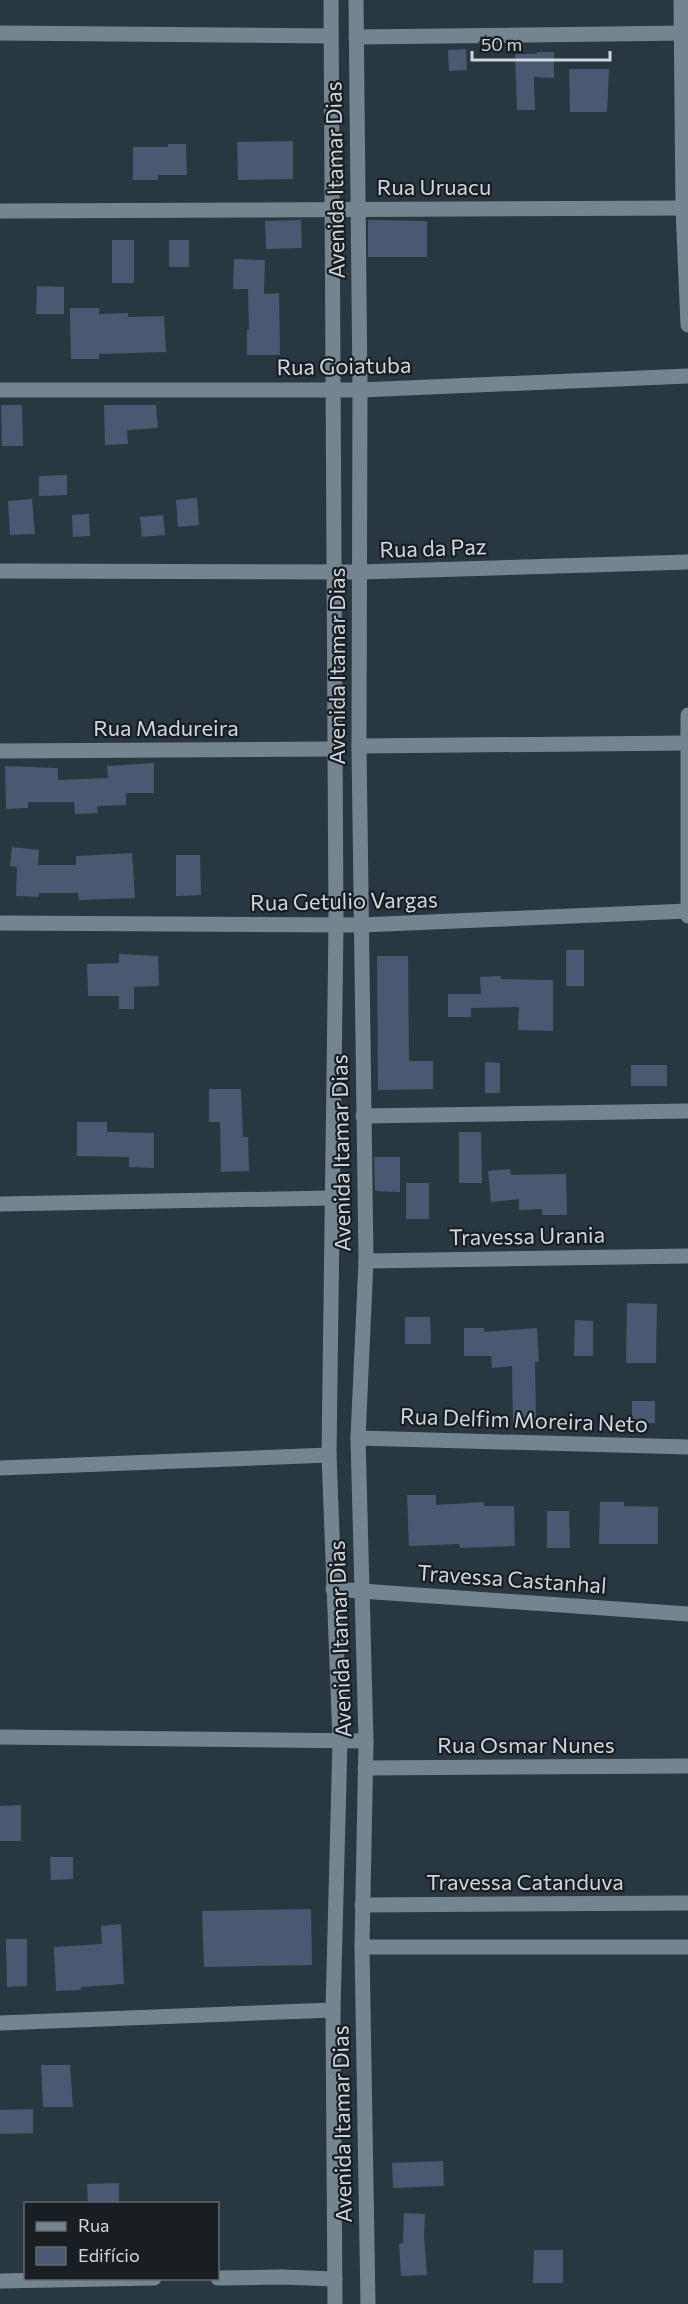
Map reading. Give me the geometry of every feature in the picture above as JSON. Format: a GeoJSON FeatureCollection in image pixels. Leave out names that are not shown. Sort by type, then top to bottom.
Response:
{"type":"FeatureCollection","features":[{"type":"Feature","properties":{"kind":"street","name":"Avenida Itamar Dias"},"geometry":{"type":"LineString","coordinates":[[331,0],[333,749],[336,925],[329,1455],[340,1740],[333,2010],[335,2304]]}},
{"type":"Feature","properties":{"kind":"street","name":"Avenida Itamar Dias"},"geometry":{"type":"LineString","coordinates":[[356,0],[360,390],[359,746],[366,1260],[358,1438],[366,1741],[362,1947],[368,2304]]}},
{"type":"Feature","properties":{"kind":"street"},"geometry":{"type":"LineString","coordinates":[[681,0],[685,34],[688,325]]}},
{"type":"Feature","properties":{"kind":"street"},"geometry":{"type":"LineString","coordinates":[[0,33],[331,36]]}},
{"type":"Feature","properties":{"kind":"street"},"geometry":{"type":"LineString","coordinates":[[356,37],[685,34]]}},
{"type":"Feature","properties":{"kind":"street","name":"Rua Uruacu"},"geometry":{"type":"LineString","coordinates":[[0,211],[685,208]]}},
{"type":"Feature","properties":{"kind":"street","name":"Rua Goiatuba"},"geometry":{"type":"LineString","coordinates":[[0,390],[360,390],[688,376]]}},
{"type":"Feature","properties":{"kind":"street","name":"Rua da Paz"},"geometry":{"type":"LineString","coordinates":[[0,571],[360,572],[688,562]]}},
{"type":"Feature","properties":{"kind":"street"},"geometry":{"type":"LineString","coordinates":[[688,715],[688,916]]}},
{"type":"Feature","properties":{"kind":"street"},"geometry":{"type":"LineString","coordinates":[[359,746],[688,743]]}},
{"type":"Feature","properties":{"kind":"street","name":"Rua Madureira"},"geometry":{"type":"LineString","coordinates":[[0,751],[333,749]]}},
{"type":"Feature","properties":{"kind":"street","name":"Rua Getulio Vargas"},"geometry":{"type":"LineString","coordinates":[[0,923],[361,925],[688,911]]}},
{"type":"Feature","properties":{"kind":"street"},"geometry":{"type":"LineString","coordinates":[[363,1116],[688,1111]]}},
{"type":"Feature","properties":{"kind":"street"},"geometry":{"type":"LineString","coordinates":[[0,1204],[332,1198]]}},
{"type":"Feature","properties":{"kind":"street","name":"Travessa Urania"},"geometry":{"type":"LineString","coordinates":[[366,1260],[688,1256]]}},
{"type":"Feature","properties":{"kind":"street","name":"Rua Delfim Moreira Neto"},"geometry":{"type":"LineString","coordinates":[[358,1438],[688,1447]]}},
{"type":"Feature","properties":{"kind":"street"},"geometry":{"type":"LineString","coordinates":[[0,1468],[329,1455]]}},
{"type":"Feature","properties":{"kind":"street","name":"Travessa Castanhal"},"geometry":{"type":"LineString","coordinates":[[333,1589],[688,1614]]}},
{"type":"Feature","properties":{"kind":"street"},"geometry":{"type":"LineString","coordinates":[[0,1737],[366,1741]]}},
{"type":"Feature","properties":{"kind":"street","name":"Rua Osmar Nunes"},"geometry":{"type":"LineString","coordinates":[[365,1768],[688,1766]]}},
{"type":"Feature","properties":{"kind":"street","name":"Travessa Catanduva"},"geometry":{"type":"LineString","coordinates":[[362,1905],[688,1903]]}},
{"type":"Feature","properties":{"kind":"street"},"geometry":{"type":"LineString","coordinates":[[362,1947],[688,1947]]}},
{"type":"Feature","properties":{"kind":"street"},"geometry":{"type":"LineString","coordinates":[[0,2023],[333,2010]]}},
{"type":"Feature","properties":{"kind":"street"},"geometry":{"type":"LineString","coordinates":[[219,2278],[334,2279]]}},
{"type":"Feature","properties":{"kind":"street"},"geometry":{"type":"LineString","coordinates":[[0,2281],[51,2280]]}},
{"type":"Feature","properties":{"kind":"building"},"geometry":{"type":"Polygon","coordinates":[[[466,49],[467,70],[449,71],[448,50],[466,49]]]}},
{"type":"Feature","properties":{"kind":"building"},"geometry":{"type":"Polygon","coordinates":[[[537,52],[554,52],[554,78],[534,77],[535,110],[517,110],[515,54],[537,54],[537,52]]]}},
{"type":"Feature","properties":{"kind":"building"},"geometry":{"type":"Polygon","coordinates":[[[569,69],[609,69],[607,112],[570,112],[569,69]]]}},
{"type":"Feature","properties":{"kind":"building"},"geometry":{"type":"Polygon","coordinates":[[[293,141],[293,179],[238,180],[237,142],[293,141]]]}},
{"type":"Feature","properties":{"kind":"building"},"geometry":{"type":"Polygon","coordinates":[[[168,144],[186,144],[187,175],[158,175],[158,180],[133,180],[133,147],[168,147],[168,144]]]}},
{"type":"Feature","properties":{"kind":"building"},"geometry":{"type":"Polygon","coordinates":[[[301,220],[302,248],[266,249],[265,221],[301,220]]]}},
{"type":"Feature","properties":{"kind":"building"},"geometry":{"type":"Polygon","coordinates":[[[368,220],[427,221],[427,257],[368,257],[368,220]]]}},
{"type":"Feature","properties":{"kind":"building"},"geometry":{"type":"Polygon","coordinates":[[[112,240],[134,240],[134,283],[112,283],[112,240]]]}},
{"type":"Feature","properties":{"kind":"building"},"geometry":{"type":"Polygon","coordinates":[[[169,240],[189,240],[189,267],[169,267],[169,240]]]}},
{"type":"Feature","properties":{"kind":"building"},"geometry":{"type":"Polygon","coordinates":[[[234,259],[265,260],[264,294],[279,293],[280,355],[247,355],[248,289],[233,289],[234,259]]]}},
{"type":"Feature","properties":{"kind":"building"},"geometry":{"type":"Polygon","coordinates":[[[37,286],[64,287],[64,314],[36,314],[37,286]]]}},
{"type":"Feature","properties":{"kind":"building"},"geometry":{"type":"Polygon","coordinates":[[[70,308],[99,308],[99,314],[128,313],[128,317],[164,316],[166,352],[99,354],[99,359],[71,359],[70,308]]]}},
{"type":"Feature","properties":{"kind":"building"},"geometry":{"type":"Polygon","coordinates":[[[1,405],[22,405],[23,446],[2,446],[1,405]]]}},
{"type":"Feature","properties":{"kind":"building"},"geometry":{"type":"Polygon","coordinates":[[[104,405],[156,405],[158,428],[127,430],[128,444],[105,445],[104,405]]]}},
{"type":"Feature","properties":{"kind":"building"},"geometry":{"type":"Polygon","coordinates":[[[67,475],[67,495],[39,496],[39,476],[67,475]]]}},
{"type":"Feature","properties":{"kind":"building"},"geometry":{"type":"Polygon","coordinates":[[[197,498],[199,525],[178,527],[176,500],[197,498]]]}},
{"type":"Feature","properties":{"kind":"building"},"geometry":{"type":"Polygon","coordinates":[[[32,499],[35,534],[10,535],[8,501],[32,499]]]}},
{"type":"Feature","properties":{"kind":"building"},"geometry":{"type":"Polygon","coordinates":[[[89,514],[90,536],[73,537],[72,515],[89,514]]]}},
{"type":"Feature","properties":{"kind":"building"},"geometry":{"type":"Polygon","coordinates":[[[163,515],[165,535],[142,537],[140,517],[163,515]]]}},
{"type":"Feature","properties":{"kind":"building"},"geometry":{"type":"Polygon","coordinates":[[[154,763],[154,793],[126,793],[126,805],[97,806],[98,813],[75,814],[74,802],[28,802],[28,808],[6,809],[5,766],[58,768],[58,780],[108,778],[107,766],[154,763]]]}},
{"type":"Feature","properties":{"kind":"building"},"geometry":{"type":"Polygon","coordinates":[[[12,847],[39,850],[38,865],[76,865],[76,856],[132,853],[135,898],[79,900],[78,893],[39,893],[38,897],[16,896],[17,867],[10,866],[12,847]]]}},
{"type":"Feature","properties":{"kind":"building"},"geometry":{"type":"Polygon","coordinates":[[[176,855],[200,855],[201,895],[176,896],[176,855]]]}},
{"type":"Feature","properties":{"kind":"building"},"geometry":{"type":"Polygon","coordinates":[[[566,950],[584,950],[584,986],[566,986],[566,950]]]}},
{"type":"Feature","properties":{"kind":"building"},"geometry":{"type":"Polygon","coordinates":[[[119,954],[158,956],[159,986],[134,987],[134,1009],[119,1009],[119,996],[88,996],[87,964],[119,963],[119,954]]]}},
{"type":"Feature","properties":{"kind":"building"},"geometry":{"type":"Polygon","coordinates":[[[377,956],[408,956],[409,1061],[433,1061],[433,1089],[378,1090],[377,956]]]}},
{"type":"Feature","properties":{"kind":"building"},"geometry":{"type":"Polygon","coordinates":[[[501,976],[501,979],[553,980],[553,1031],[518,1030],[519,1007],[471,1008],[471,1017],[448,1017],[448,994],[481,994],[480,977],[501,976]]]}},
{"type":"Feature","properties":{"kind":"building"},"geometry":{"type":"Polygon","coordinates":[[[485,1062],[500,1063],[500,1093],[485,1093],[485,1062]]]}},
{"type":"Feature","properties":{"kind":"building"},"geometry":{"type":"Polygon","coordinates":[[[631,1065],[667,1065],[667,1086],[631,1086],[631,1065]]]}},
{"type":"Feature","properties":{"kind":"building"},"geometry":{"type":"Polygon","coordinates":[[[209,1089],[241,1089],[243,1137],[248,1137],[249,1171],[221,1172],[220,1122],[209,1122],[209,1089]]]}},
{"type":"Feature","properties":{"kind":"building"},"geometry":{"type":"Polygon","coordinates":[[[77,1122],[107,1122],[107,1132],[154,1133],[154,1168],[129,1167],[129,1157],[77,1156],[77,1122]]]}},
{"type":"Feature","properties":{"kind":"building"},"geometry":{"type":"Polygon","coordinates":[[[459,1132],[481,1132],[482,1183],[459,1183],[459,1132]]]}},
{"type":"Feature","properties":{"kind":"building"},"geometry":{"type":"Polygon","coordinates":[[[374,1157],[400,1157],[400,1192],[375,1191],[374,1157]]]}},
{"type":"Feature","properties":{"kind":"building"},"geometry":{"type":"Polygon","coordinates":[[[510,1169],[511,1175],[566,1174],[567,1215],[542,1215],[542,1209],[519,1210],[519,1199],[491,1202],[488,1171],[510,1169]]]}},
{"type":"Feature","properties":{"kind":"building"},"geometry":{"type":"Polygon","coordinates":[[[406,1183],[429,1183],[429,1219],[406,1219],[406,1183]]]}},
{"type":"Feature","properties":{"kind":"building"},"geometry":{"type":"Polygon","coordinates":[[[627,1303],[657,1304],[656,1363],[626,1363],[627,1303]]]}},
{"type":"Feature","properties":{"kind":"building"},"geometry":{"type":"Polygon","coordinates":[[[405,1317],[430,1317],[431,1344],[405,1344],[405,1317]]]}},
{"type":"Feature","properties":{"kind":"building"},"geometry":{"type":"Polygon","coordinates":[[[575,1320],[593,1321],[593,1356],[574,1356],[575,1320]]]}},
{"type":"Feature","properties":{"kind":"building"},"geometry":{"type":"Polygon","coordinates":[[[464,1328],[484,1328],[484,1332],[537,1328],[539,1362],[535,1362],[536,1424],[513,1424],[512,1366],[492,1368],[491,1356],[464,1356],[464,1328]]]}},
{"type":"Feature","properties":{"kind":"building"},"geometry":{"type":"Polygon","coordinates":[[[632,1401],[655,1401],[655,1423],[632,1423],[632,1401]]]}},
{"type":"Feature","properties":{"kind":"building"},"geometry":{"type":"Polygon","coordinates":[[[407,1495],[436,1495],[436,1505],[484,1502],[484,1506],[514,1506],[515,1546],[460,1548],[459,1544],[409,1546],[407,1495]]]}},
{"type":"Feature","properties":{"kind":"building"},"geometry":{"type":"Polygon","coordinates":[[[600,1502],[624,1502],[624,1506],[658,1507],[658,1544],[599,1544],[600,1502]]]}},
{"type":"Feature","properties":{"kind":"building"},"geometry":{"type":"Polygon","coordinates":[[[547,1511],[569,1511],[570,1548],[547,1548],[547,1511]]]}},
{"type":"Feature","properties":{"kind":"building"},"geometry":{"type":"Polygon","coordinates":[[[21,1805],[21,1841],[0,1841],[0,1806],[21,1805]]]}},
{"type":"Feature","properties":{"kind":"building"},"geometry":{"type":"Polygon","coordinates":[[[50,1857],[73,1857],[73,1879],[51,1880],[50,1857]]]}},
{"type":"Feature","properties":{"kind":"building"},"geometry":{"type":"Polygon","coordinates":[[[311,1909],[312,1965],[204,1967],[202,1911],[311,1909]]]}},
{"type":"Feature","properties":{"kind":"building"},"geometry":{"type":"Polygon","coordinates":[[[121,1924],[124,1984],[56,1991],[54,1947],[102,1944],[101,1926],[121,1924]]]}},
{"type":"Feature","properties":{"kind":"building"},"geometry":{"type":"Polygon","coordinates":[[[6,1939],[27,1939],[27,1986],[7,1987],[6,1939]]]}},
{"type":"Feature","properties":{"kind":"building"},"geometry":{"type":"Polygon","coordinates":[[[41,2065],[70,2065],[73,2107],[43,2107],[41,2065]]]}},
{"type":"Feature","properties":{"kind":"building"},"geometry":{"type":"Polygon","coordinates":[[[33,2109],[33,2133],[0,2134],[0,2110],[33,2109]]]}},
{"type":"Feature","properties":{"kind":"building"},"geometry":{"type":"Polygon","coordinates":[[[443,2161],[444,2186],[393,2188],[392,2163],[443,2161]]]}},
{"type":"Feature","properties":{"kind":"building"},"geometry":{"type":"Polygon","coordinates":[[[119,2183],[119,2202],[88,2202],[87,2184],[119,2183]]]}},
{"type":"Feature","properties":{"kind":"building"},"geometry":{"type":"Polygon","coordinates":[[[404,2213],[425,2214],[427,2275],[401,2276],[399,2244],[403,2243],[404,2213]]]}},
{"type":"Feature","properties":{"kind":"building"},"geometry":{"type":"Polygon","coordinates":[[[534,2250],[563,2250],[563,2283],[533,2283],[534,2250]]]}}]}
